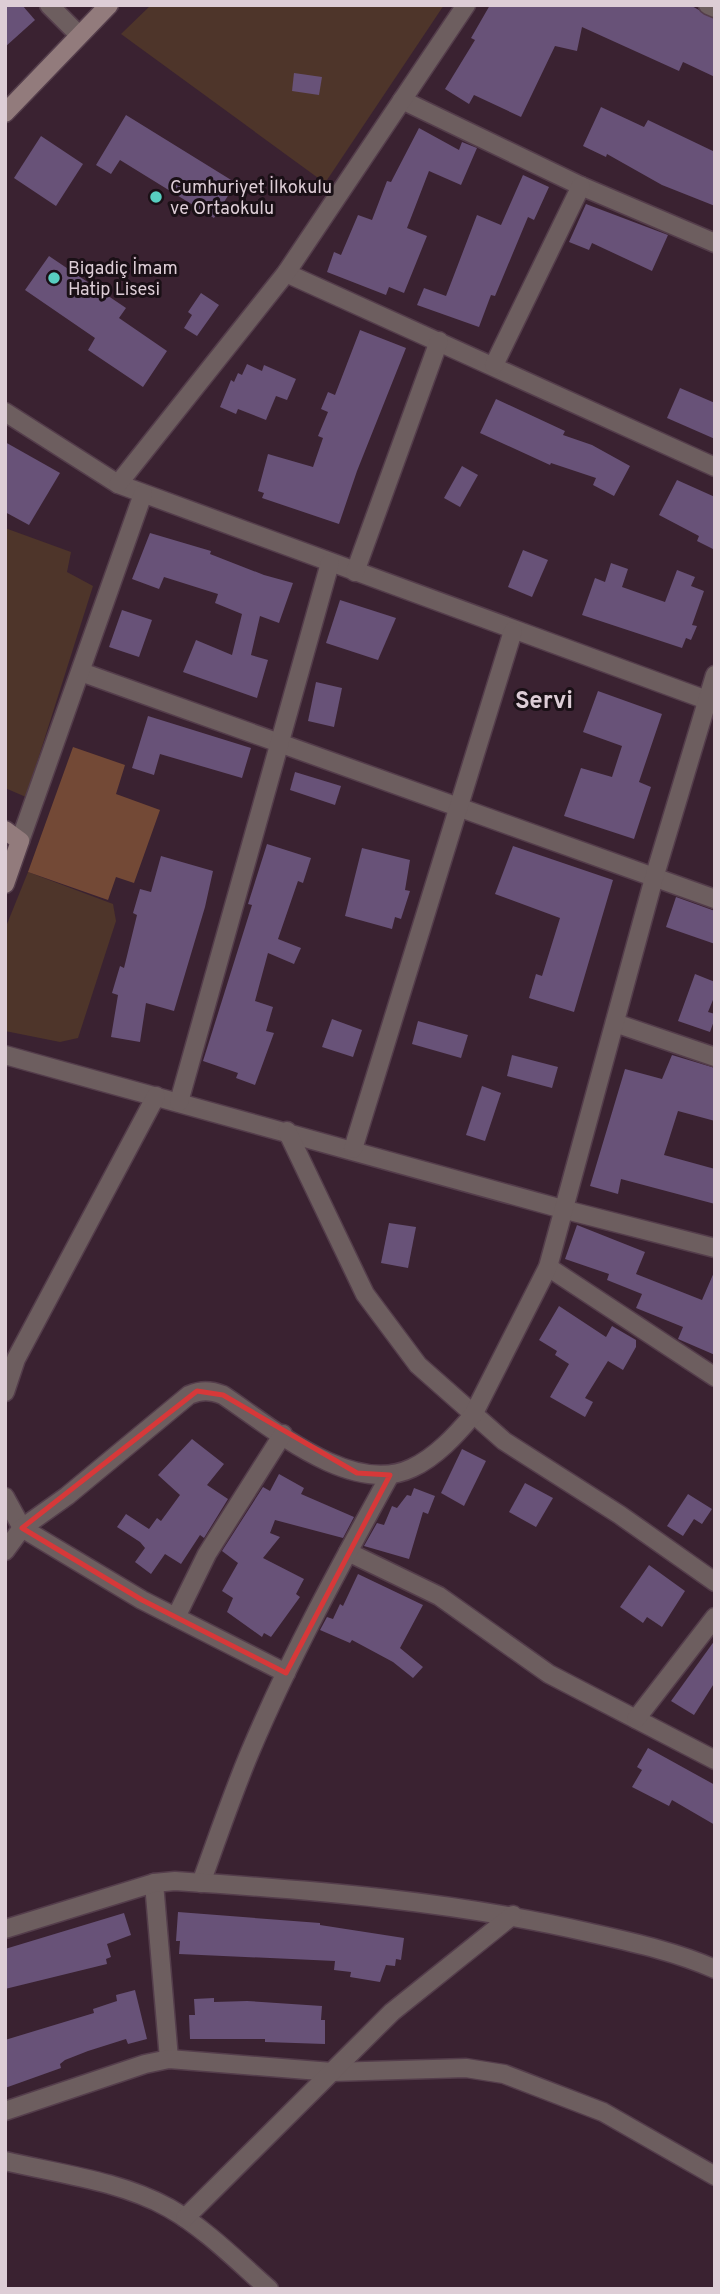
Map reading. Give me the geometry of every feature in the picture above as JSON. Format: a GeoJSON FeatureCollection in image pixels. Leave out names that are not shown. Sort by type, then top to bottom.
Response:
{"type":"FeatureCollection","features":[{"type":"Feature","properties":{"kind":"main road"},"geometry":{"type":"LineString","coordinates":[[5,113],[78,34],[109,5]]}},
{"type":"Feature","properties":{"kind":"main road"},"geometry":{"type":"LineString","coordinates":[[5,884],[13,836]]}},
{"type":"Feature","properties":{"kind":"street"},"geometry":{"type":"LineString","coordinates":[[49,5],[78,34]]}},
{"type":"Feature","properties":{"kind":"street"},"geometry":{"type":"LineString","coordinates":[[118,484],[286,273],[466,5]]}},
{"type":"Feature","properties":{"kind":"street"},"geometry":{"type":"LineString","coordinates":[[708,5],[715,8]]}},
{"type":"Feature","properties":{"kind":"street"},"geometry":{"type":"LineString","coordinates":[[402,100],[582,186],[715,243]]}},
{"type":"Feature","properties":{"kind":"street"},"geometry":{"type":"LineString","coordinates":[[494,365],[582,186]]}},
{"type":"Feature","properties":{"kind":"street"},"geometry":{"type":"LineString","coordinates":[[286,273],[715,467]]}},
{"type":"Feature","properties":{"kind":"street"},"geometry":{"type":"LineString","coordinates":[[355,572],[439,341]]}},
{"type":"Feature","properties":{"kind":"street"},"geometry":{"type":"LineString","coordinates":[[5,412],[118,484],[710,702]]}},
{"type":"Feature","properties":{"kind":"street"},"geometry":{"type":"LineString","coordinates":[[13,836],[81,672],[143,494]]}},
{"type":"Feature","properties":{"kind":"street"},"geometry":{"type":"LineString","coordinates":[[179,1102],[330,563]]}},
{"type":"Feature","properties":{"kind":"street"},"geometry":{"type":"LineString","coordinates":[[353,1149],[513,631]]}},
{"type":"Feature","properties":{"kind":"street"},"geometry":{"type":"LineString","coordinates":[[81,672],[277,745],[715,899]]}},
{"type":"Feature","properties":{"kind":"street"},"geometry":{"type":"LineString","coordinates":[[5,1551],[22,1528],[67,1496],[197,1391],[214,1391],[223,1395],[282,1434],[357,1473],[390,1475],[413,1468],[455,1436],[473,1415],[548,1267],[566,1210],[654,878],[710,702],[715,675]]}},
{"type":"Feature","properties":{"kind":"street"},"geometry":{"type":"LineString","coordinates":[[615,1023],[715,1058]]}},
{"type":"Feature","properties":{"kind":"street"},"geometry":{"type":"LineString","coordinates":[[5,1055],[566,1210],[715,1248]]}},
{"type":"Feature","properties":{"kind":"street"},"geometry":{"type":"LineString","coordinates":[[5,1392],[16,1359],[156,1096]]}},
{"type":"Feature","properties":{"kind":"street"},"geometry":{"type":"LineString","coordinates":[[287,1132],[365,1294],[418,1365],[504,1441],[620,1515],[715,1582]]}},
{"type":"Feature","properties":{"kind":"street"},"geometry":{"type":"LineString","coordinates":[[548,1267],[715,1377]]}},
{"type":"Feature","properties":{"kind":"street"},"geometry":{"type":"LineString","coordinates":[[176,1617],[207,1553],[282,1434]]}},
{"type":"Feature","properties":{"kind":"street"},"geometry":{"type":"LineString","coordinates":[[201,1883],[249,1753],[286,1673],[390,1475]]}},
{"type":"Feature","properties":{"kind":"street"},"geometry":{"type":"LineString","coordinates":[[5,1497],[22,1528],[142,1600],[286,1673]]}},
{"type":"Feature","properties":{"kind":"street"},"geometry":{"type":"LineString","coordinates":[[348,1552],[439,1596],[549,1674],[715,1760]]}},
{"type":"Feature","properties":{"kind":"street"},"geometry":{"type":"LineString","coordinates":[[636,1719],[715,1617]]}},
{"type":"Feature","properties":{"kind":"street"},"geometry":{"type":"LineString","coordinates":[[154,1883],[169,2059]]}},
{"type":"Feature","properties":{"kind":"street"},"geometry":{"type":"LineString","coordinates":[[5,1928],[154,1883],[201,1883],[453,1906],[513,1915],[671,1952],[715,1969]]}},
{"type":"Feature","properties":{"kind":"street"},"geometry":{"type":"LineString","coordinates":[[185,2218],[426,1982],[513,1915]]}},
{"type":"Feature","properties":{"kind":"street"},"geometry":{"type":"LineString","coordinates":[[5,2111],[145,2064],[169,2059],[332,2072],[466,2068],[504,2074],[613,2117],[715,2176]]}},
{"type":"Feature","properties":{"kind":"street"},"geometry":{"type":"LineString","coordinates":[[5,2161],[134,2192],[185,2218],[269,2289]]}},
{"type":"Feature","properties":{"kind":"highlighted area"},"geometry":{"type":"Polygon","coordinates":[[[197,1391],[223,1395],[357,1473],[390,1475],[286,1673],[142,1600],[22,1528],[197,1391]]]}},
{"type":"Feature","properties":{"kind":"shaded area"},"geometry":{"type":"Polygon","coordinates":[[[151,5],[444,5],[325,183],[121,34],[151,5]]]}},
{"type":"Feature","properties":{"kind":"shaded area"},"geometry":{"type":"Polygon","coordinates":[[[5,528],[71,552],[67,572],[93,586],[26,797],[5,788],[5,528]]]}},
{"type":"Feature","properties":{"kind":"shaded area"},"geometry":{"type":"Polygon","coordinates":[[[73,747],[125,765],[116,794],[160,810],[134,883],[116,877],[108,900],[28,872],[73,747]]]}},
{"type":"Feature","properties":{"kind":"shaded area"},"geometry":{"type":"Polygon","coordinates":[[[28,872],[113,904],[116,921],[78,1038],[60,1042],[5,1031],[5,929],[28,872]]]}},
{"type":"Feature","properties":{"kind":"building"},"geometry":{"type":"Polygon","coordinates":[[[5,5],[22,5],[35,20],[5,47],[5,5]]]}},
{"type":"Feature","properties":{"kind":"building"},"geometry":{"type":"Polygon","coordinates":[[[490,5],[690,5],[715,19],[715,77],[683,62],[679,71],[582,27],[577,51],[555,46],[521,117],[474,95],[469,104],[445,89],[475,40],[471,38],[490,5]]]}},
{"type":"Feature","properties":{"kind":"building"},"geometry":{"type":"Polygon","coordinates":[[[294,73],[322,77],[319,95],[292,91],[294,73]]]}},
{"type":"Feature","properties":{"kind":"building"},"geometry":{"type":"Polygon","coordinates":[[[601,107],[644,127],[648,120],[715,152],[715,206],[662,185],[607,154],[606,157],[583,146],[601,107]]]}},
{"type":"Feature","properties":{"kind":"building"},"geometry":{"type":"Polygon","coordinates":[[[126,115],[236,183],[214,218],[120,160],[111,174],[96,165],[126,115]]]}},
{"type":"Feature","properties":{"kind":"building"},"geometry":{"type":"Polygon","coordinates":[[[419,128],[459,150],[462,142],[477,148],[461,185],[429,171],[407,228],[427,236],[404,293],[389,287],[386,295],[327,272],[334,252],[341,255],[358,215],[372,220],[387,181],[391,182],[419,128]]]}},
{"type":"Feature","properties":{"kind":"building"},"geometry":{"type":"Polygon","coordinates":[[[41,136],[83,164],[56,206],[14,178],[41,136]]]}},
{"type":"Feature","properties":{"kind":"building"},"geometry":{"type":"Polygon","coordinates":[[[523,175],[549,187],[534,220],[528,217],[479,327],[417,305],[424,288],[446,296],[477,215],[501,225],[523,175]]]}},
{"type":"Feature","properties":{"kind":"building"},"geometry":{"type":"Polygon","coordinates":[[[586,204],[668,235],[652,271],[592,243],[589,250],[569,242],[586,204]]]}},
{"type":"Feature","properties":{"kind":"building"},"geometry":{"type":"Polygon","coordinates":[[[49,256],[126,308],[119,318],[167,351],[143,387],[88,350],[95,338],[25,290],[49,256]]]}},
{"type":"Feature","properties":{"kind":"building"},"geometry":{"type":"Polygon","coordinates":[[[201,293],[219,305],[197,336],[184,328],[192,315],[188,312],[201,293]]]}},
{"type":"Feature","properties":{"kind":"building"},"geometry":{"type":"Polygon","coordinates":[[[360,330],[406,348],[339,524],[262,498],[264,493],[258,491],[268,454],[313,467],[323,438],[318,436],[328,412],[321,409],[328,392],[335,395],[360,330]]]}},
{"type":"Feature","properties":{"kind":"building"},"geometry":{"type":"Polygon","coordinates":[[[247,364],[262,371],[264,365],[296,379],[287,400],[276,396],[266,420],[238,409],[236,414],[220,407],[231,380],[234,382],[238,373],[242,375],[247,364]]]}},
{"type":"Feature","properties":{"kind":"building"},"geometry":{"type":"Polygon","coordinates":[[[680,388],[715,403],[715,439],[667,418],[680,388]]]}},
{"type":"Feature","properties":{"kind":"building"},"geometry":{"type":"Polygon","coordinates":[[[496,399],[565,431],[563,435],[592,445],[630,466],[614,496],[593,485],[596,478],[551,463],[550,465],[480,433],[496,399]]]}},
{"type":"Feature","properties":{"kind":"building"},"geometry":{"type":"Polygon","coordinates":[[[5,442],[60,473],[29,525],[5,512],[5,442]]]}},
{"type":"Feature","properties":{"kind":"building"},"geometry":{"type":"Polygon","coordinates":[[[462,466],[478,475],[460,507],[444,498],[462,466]]]}},
{"type":"Feature","properties":{"kind":"building"},"geometry":{"type":"Polygon","coordinates":[[[677,480],[715,497],[715,550],[697,541],[699,536],[659,515],[677,480]]]}},
{"type":"Feature","properties":{"kind":"building"},"geometry":{"type":"Polygon","coordinates":[[[150,533],[211,551],[210,554],[293,583],[279,623],[260,616],[251,655],[268,660],[257,698],[183,672],[196,640],[232,655],[242,614],[215,603],[218,594],[164,577],[159,589],[132,579],[150,533]]]}},
{"type":"Feature","properties":{"kind":"building"},"geometry":{"type":"Polygon","coordinates":[[[523,550],[548,560],[532,597],[508,587],[523,550]]]}},
{"type":"Feature","properties":{"kind":"building"},"geometry":{"type":"Polygon","coordinates":[[[611,563],[628,569],[622,587],[665,602],[677,570],[695,577],[691,586],[704,591],[692,625],[697,626],[691,640],[686,638],[682,648],[582,615],[595,578],[605,582],[611,563]]]}},
{"type":"Feature","properties":{"kind":"building"},"geometry":{"type":"Polygon","coordinates":[[[340,600],[396,618],[378,660],[326,643],[340,600]]]}},
{"type":"Feature","properties":{"kind":"building"},"geometry":{"type":"Polygon","coordinates":[[[122,610],[152,620],[139,657],[109,647],[122,610]]]}},
{"type":"Feature","properties":{"kind":"building"},"geometry":{"type":"Polygon","coordinates":[[[316,682],[342,688],[334,727],[308,721],[316,682]]]}},
{"type":"Feature","properties":{"kind":"building"},"geometry":{"type":"Polygon","coordinates":[[[598,691],[662,714],[639,782],[651,787],[634,839],[564,816],[581,768],[612,777],[622,746],[583,732],[598,691]]]}},
{"type":"Feature","properties":{"kind":"building"},"geometry":{"type":"Polygon","coordinates":[[[148,716],[251,748],[242,778],[160,754],[154,775],[132,768],[148,716]]]}},
{"type":"Feature","properties":{"kind":"building"},"geometry":{"type":"Polygon","coordinates":[[[295,772],[341,786],[335,805],[290,790],[295,772]]]}},
{"type":"Feature","properties":{"kind":"building"},"geometry":{"type":"Polygon","coordinates":[[[267,844],[311,858],[303,883],[298,881],[278,939],[301,948],[294,964],[268,953],[255,1001],[273,1007],[266,1031],[274,1033],[255,1085],[236,1078],[238,1073],[203,1061],[252,905],[248,904],[267,844]]]}},
{"type":"Feature","properties":{"kind":"building"},"geometry":{"type":"Polygon","coordinates":[[[513,846],[613,880],[574,1012],[529,998],[536,974],[542,976],[560,918],[495,894],[513,846]]]}},
{"type":"Feature","properties":{"kind":"building"},"geometry":{"type":"Polygon","coordinates":[[[362,848],[410,860],[405,890],[410,891],[401,919],[395,917],[392,929],[345,916],[362,848]]]}},
{"type":"Feature","properties":{"kind":"building"},"geometry":{"type":"Polygon","coordinates":[[[161,856],[213,871],[205,907],[174,1011],[146,1003],[140,1042],[111,1037],[118,995],[112,993],[120,966],[124,968],[137,915],[133,913],[140,889],[151,892],[161,856]]]}},
{"type":"Feature","properties":{"kind":"building"},"geometry":{"type":"Polygon","coordinates":[[[676,897],[715,911],[715,944],[666,927],[676,897]]]}},
{"type":"Feature","properties":{"kind":"building"},"geometry":{"type":"Polygon","coordinates":[[[695,974],[715,982],[715,995],[708,1012],[715,1014],[710,1032],[678,1021],[695,974]]]}},
{"type":"Feature","properties":{"kind":"building"},"geometry":{"type":"Polygon","coordinates":[[[332,1019],[362,1030],[353,1057],[322,1047],[332,1019]]]}},
{"type":"Feature","properties":{"kind":"building"},"geometry":{"type":"Polygon","coordinates":[[[418,1021],[468,1035],[461,1058],[412,1044],[418,1021]]]}},
{"type":"Feature","properties":{"kind":"building"},"geometry":{"type":"Polygon","coordinates":[[[512,1055],[558,1067],[552,1088],[507,1076],[512,1055]]]}},
{"type":"Feature","properties":{"kind":"building"},"geometry":{"type":"Polygon","coordinates":[[[672,1055],[715,1068],[715,1121],[678,1111],[664,1155],[715,1169],[715,1204],[621,1179],[618,1194],[590,1186],[625,1069],[662,1079],[672,1055]]]}},
{"type":"Feature","properties":{"kind":"building"},"geometry":{"type":"Polygon","coordinates":[[[482,1086],[501,1093],[485,1141],[466,1135],[482,1086]]]}},
{"type":"Feature","properties":{"kind":"building"},"geometry":{"type":"Polygon","coordinates":[[[389,1223],[416,1227],[408,1268],[381,1263],[389,1223]]]}},
{"type":"Feature","properties":{"kind":"building"},"geometry":{"type":"Polygon","coordinates":[[[577,1225],[645,1252],[636,1274],[702,1300],[715,1270],[715,1355],[678,1339],[683,1327],[636,1308],[642,1294],[607,1280],[609,1274],[565,1259],[577,1225]]]}},
{"type":"Feature","properties":{"kind":"building"},"geometry":{"type":"Polygon","coordinates":[[[559,1306],[606,1337],[612,1326],[636,1340],[636,1347],[623,1370],[608,1361],[585,1398],[593,1402],[585,1417],[550,1397],[569,1364],[555,1355],[557,1351],[539,1340],[559,1306]]]}},
{"type":"Feature","properties":{"kind":"building"},"geometry":{"type":"Polygon","coordinates":[[[192,1439],[224,1464],[207,1485],[228,1499],[204,1538],[200,1535],[181,1564],[165,1554],[151,1574],[135,1562],[145,1548],[117,1527],[126,1514],[149,1529],[157,1518],[161,1521],[180,1495],[158,1475],[192,1439]]]}},
{"type":"Feature","properties":{"kind":"building"},"geometry":{"type":"Polygon","coordinates":[[[462,1449],[486,1461],[464,1506],[441,1493],[462,1449]]]}},
{"type":"Feature","properties":{"kind":"building"},"geometry":{"type":"Polygon","coordinates":[[[279,1474],[304,1488],[301,1494],[354,1517],[343,1538],[275,1520],[270,1533],[280,1537],[263,1558],[304,1579],[296,1594],[300,1597],[271,1637],[264,1633],[262,1637],[227,1612],[233,1598],[222,1591],[238,1563],[222,1551],[263,1487],[270,1491],[279,1474]]]}},
{"type":"Feature","properties":{"kind":"building"},"geometry":{"type":"Polygon","coordinates":[[[525,1483],[553,1498],[536,1527],[509,1512],[525,1483]]]}},
{"type":"Feature","properties":{"kind":"building"},"geometry":{"type":"Polygon","coordinates":[[[414,1488],[435,1496],[428,1514],[423,1512],[409,1559],[364,1546],[377,1523],[384,1525],[392,1506],[397,1508],[407,1495],[411,1496],[414,1488]]]}},
{"type":"Feature","properties":{"kind":"building"},"geometry":{"type":"Polygon","coordinates":[[[688,1494],[712,1509],[702,1524],[694,1519],[683,1536],[667,1526],[688,1494]]]}},
{"type":"Feature","properties":{"kind":"building"},"geometry":{"type":"Polygon","coordinates":[[[649,1565],[685,1591],[662,1627],[647,1617],[643,1623],[620,1607],[649,1565]]]}},
{"type":"Feature","properties":{"kind":"building"},"geometry":{"type":"Polygon","coordinates":[[[358,1574],[423,1605],[400,1648],[423,1667],[413,1678],[393,1662],[352,1640],[350,1643],[320,1630],[327,1617],[333,1619],[340,1604],[343,1606],[358,1574]]]}},
{"type":"Feature","properties":{"kind":"building"},"geometry":{"type":"Polygon","coordinates":[[[715,1640],[715,1682],[694,1715],[671,1701],[715,1640]]]}},
{"type":"Feature","properties":{"kind":"building"},"geometry":{"type":"Polygon","coordinates":[[[648,1748],[715,1785],[715,1825],[672,1800],[669,1806],[632,1787],[642,1770],[637,1767],[648,1748]]]}},
{"type":"Feature","properties":{"kind":"building"},"geometry":{"type":"Polygon","coordinates":[[[178,1912],[320,1923],[404,1938],[401,1960],[396,1959],[395,1966],[386,1965],[380,1982],[350,1977],[351,1972],[334,1970],[335,1961],[179,1954],[180,1941],[176,1941],[178,1912]]]}},
{"type":"Feature","properties":{"kind":"building"},"geometry":{"type":"Polygon","coordinates":[[[124,1913],[131,1935],[107,1944],[111,1957],[106,1959],[107,1964],[5,1989],[5,1949],[124,1913]]]}},
{"type":"Feature","properties":{"kind":"building"},"geometry":{"type":"Polygon","coordinates":[[[135,1990],[147,2039],[128,2044],[126,2039],[88,2051],[65,2060],[60,2064],[61,2068],[5,2088],[5,2040],[94,2013],[93,2009],[117,2001],[116,1995],[135,1990]]]}},
{"type":"Feature","properties":{"kind":"building"},"geometry":{"type":"Polygon","coordinates":[[[214,1998],[214,2002],[247,2001],[322,2006],[325,2044],[265,2042],[265,2039],[190,2039],[189,2015],[195,2015],[194,1999],[214,1998]]]}},
{"type":"Feature","properties":{"kind":"place","name":"Cumhuriyet İlkokulu ve Ortaokulu"},"geometry":{"type":"Point","coordinates":[156,197]}},
{"type":"Feature","properties":{"kind":"place","name":"Bigadiç İmam Hatip Lisesi"},"geometry":{"type":"Point","coordinates":[54,278]}},
{"type":"Feature","properties":{"kind":"district","name":"Servi"},"geometry":{"type":"Point","coordinates":[544,700]}}]}
